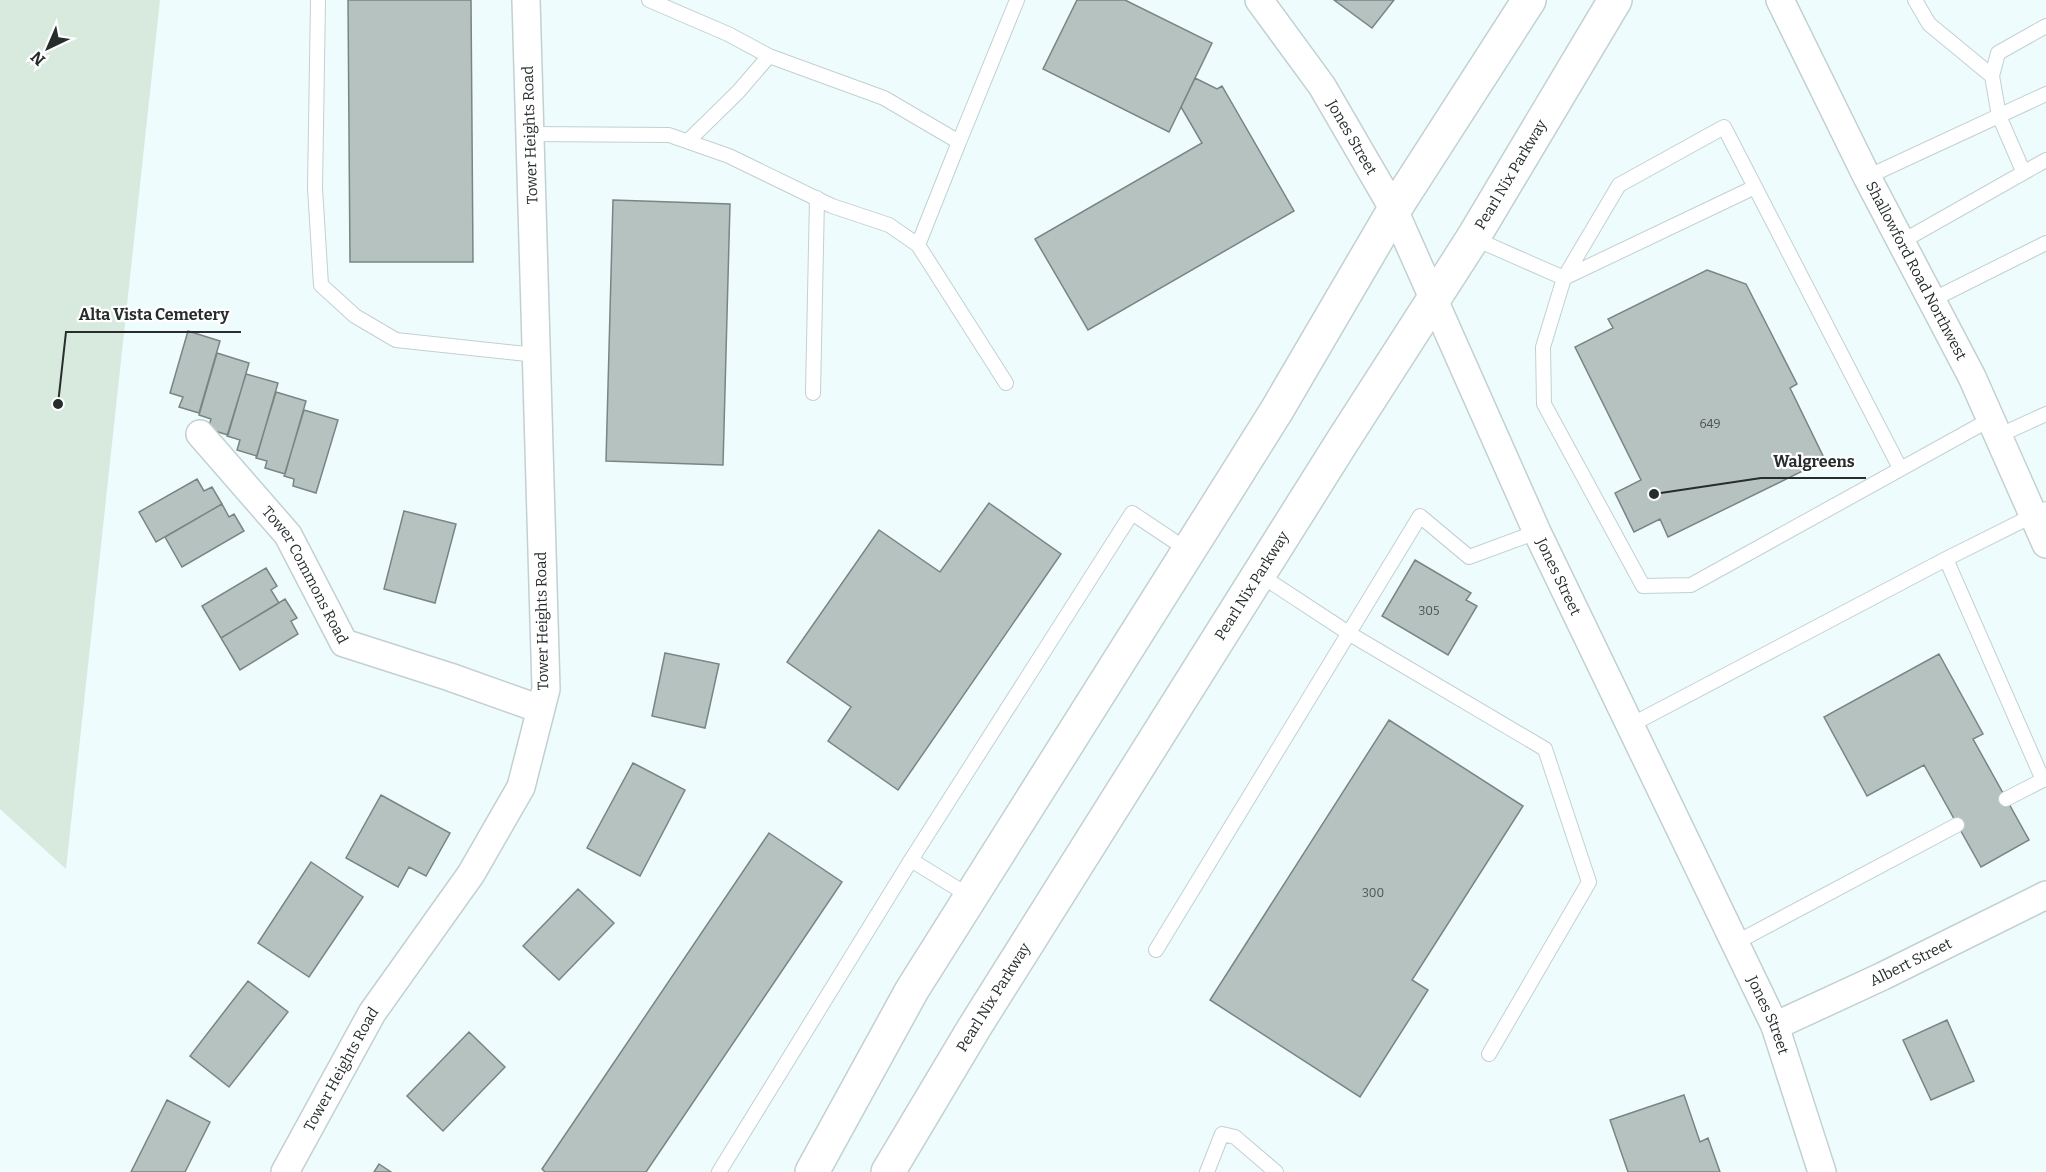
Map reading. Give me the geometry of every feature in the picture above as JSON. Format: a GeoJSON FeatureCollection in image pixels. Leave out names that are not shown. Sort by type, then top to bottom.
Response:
{"type":"FeatureCollection","features":[{"type":"Feature","properties":{"kind":"main road"},"geometry":{"type":"LineString","coordinates":[[812,1172],[912,990],[1189,551],[1276,410],[1394,210],[1529,0]]}},
{"type":"Feature","properties":{"kind":"main road","name":"Pearl Nix Parkway"},"geometry":{"type":"LineString","coordinates":[[888,1172],[974,1028],[1342,442],[1473,238],[1615,0]]}},
{"type":"Feature","properties":{"kind":"street","name":"Tower Heights Road"},"geometry":{"type":"LineString","coordinates":[[285,1172],[372,1013],[471,874],[521,787],[546,689],[526,0]]}},
{"type":"Feature","properties":{"kind":"street","name":"Jones Street"},"geometry":{"type":"LineString","coordinates":[[1259,0],[1322,86],[1394,210],[1537,532],[1775,1026],[1822,1172]]}},
{"type":"Feature","properties":{"kind":"street","name":"Shallowford Road Northwest"},"geometry":{"type":"LineString","coordinates":[[1780,0],[1867,177],[1972,377],[1994,427],[2040,512],[2046,544]]}},
{"type":"Feature","properties":{"kind":"street","name":"Tower Commons Road"},"geometry":{"type":"LineString","coordinates":[[200,434],[288,535],[344,642],[540,709]]}},
{"type":"Feature","properties":{"kind":"street","name":"Albert Street"},"geometry":{"type":"LineString","coordinates":[[1775,1026],[2046,895]]}},
{"type":"Feature","properties":{"kind":"lane"},"geometry":{"type":"LineString","coordinates":[[318,0],[315,188],[321,285],[355,316],[396,340],[536,355]]}},
{"type":"Feature","properties":{"kind":"lane"},"geometry":{"type":"LineString","coordinates":[[649,0],[728,34],[769,56],[884,98],[959,142]]}},
{"type":"Feature","properties":{"kind":"lane"},"geometry":{"type":"LineString","coordinates":[[918,245],[1017,0]]}},
{"type":"Feature","properties":{"kind":"lane"},"geometry":{"type":"LineString","coordinates":[[1915,0],[1929,24],[1992,76]]}},
{"type":"Feature","properties":{"kind":"lane"},"geometry":{"type":"LineString","coordinates":[[2024,171],[1998,116],[1992,76],[1998,53],[2046,26]]}},
{"type":"Feature","properties":{"kind":"lane"},"geometry":{"type":"LineString","coordinates":[[688,141],[738,92],[769,56]]}},
{"type":"Feature","properties":{"kind":"lane"},"geometry":{"type":"LineString","coordinates":[[1867,177],[2046,94]]}},
{"type":"Feature","properties":{"kind":"lane"},"geometry":{"type":"LineString","coordinates":[[1900,468],[1724,127],[1619,185],[1564,278],[1543,347],[1544,404],[1643,586],[1691,585],[1900,468],[1994,427],[2046,414]]}},
{"type":"Feature","properties":{"kind":"lane"},"geometry":{"type":"LineString","coordinates":[[530,134],[669,135],[729,156],[832,206],[889,225],[918,245],[1006,383]]}},
{"type":"Feature","properties":{"kind":"lane"},"geometry":{"type":"LineString","coordinates":[[1901,242],[2046,160]]}},
{"type":"Feature","properties":{"kind":"lane"},"geometry":{"type":"LineString","coordinates":[[1473,238],[1564,278],[1755,187]]}},
{"type":"Feature","properties":{"kind":"lane"},"geometry":{"type":"LineString","coordinates":[[813,393],[817,198]]}},
{"type":"Feature","properties":{"kind":"lane"},"geometry":{"type":"LineString","coordinates":[[1932,300],[2046,243]]}},
{"type":"Feature","properties":{"kind":"lane"},"geometry":{"type":"LineString","coordinates":[[1629,726],[2040,512]]}},
{"type":"Feature","properties":{"kind":"lane"},"geometry":{"type":"LineString","coordinates":[[719,1172],[911,860],[1132,513],[1189,551]]}},
{"type":"Feature","properties":{"kind":"lane"},"geometry":{"type":"LineString","coordinates":[[1156,950],[1420,516],[1469,557],[1537,532]]}},
{"type":"Feature","properties":{"kind":"lane"},"geometry":{"type":"LineString","coordinates":[[1946,559],[2043,780],[2006,799]]}},
{"type":"Feature","properties":{"kind":"lane"},"geometry":{"type":"LineString","coordinates":[[1260,575],[1350,634],[1545,749],[1589,882],[1489,1054]]}},
{"type":"Feature","properties":{"kind":"lane"},"geometry":{"type":"LineString","coordinates":[[1735,944],[1957,825]]}},
{"type":"Feature","properties":{"kind":"lane"},"geometry":{"type":"LineString","coordinates":[[911,860],[971,898]]}},
{"type":"Feature","properties":{"kind":"lane"},"geometry":{"type":"LineString","coordinates":[[1207,1172],[1222,1134],[1235,1137],[1276,1172]]}},
{"type":"Feature","properties":{"kind":"green space"},"geometry":{"type":"Polygon","coordinates":[[[0,0],[160,0],[66,869],[0,809],[0,0]]]}},
{"type":"Feature","properties":{"kind":"building"},"geometry":{"type":"Polygon","coordinates":[[[348,0],[471,0],[473,262],[350,262],[348,0]]]}},
{"type":"Feature","properties":{"kind":"building"},"geometry":{"type":"Polygon","coordinates":[[[1077,0],[1125,0],[1212,43],[1169,132],[1043,69],[1077,0]]]}},
{"type":"Feature","properties":{"kind":"building"},"geometry":{"type":"Polygon","coordinates":[[[1334,0],[1394,0],[1372,28],[1334,0]]]}},
{"type":"Feature","properties":{"kind":"building"},"geometry":{"type":"Polygon","coordinates":[[[1195,78],[1217,89],[1222,86],[1294,211],[1088,330],[1035,239],[1202,143],[1181,107],[1195,78]]]}},
{"type":"Feature","properties":{"kind":"building"},"geometry":{"type":"Polygon","coordinates":[[[613,200],[730,204],[723,465],[606,461],[613,200]]]}},
{"type":"Feature","properties":{"kind":"building"},"geometry":{"type":"Polygon","coordinates":[[[1707,270],[1746,284],[1797,384],[1790,388],[1825,460],[1668,537],[1660,519],[1634,532],[1615,493],[1641,480],[1575,347],[1613,328],[1608,319],[1707,270]]]}},
{"type":"Feature","properties":{"kind":"building"},"geometry":{"type":"Polygon","coordinates":[[[188,331],[220,341],[199,413],[179,407],[183,397],[170,393],[188,331]]]}},
{"type":"Feature","properties":{"kind":"building"},"geometry":{"type":"Polygon","coordinates":[[[217,353],[249,363],[228,435],[208,429],[211,419],[199,415],[217,353]]]}},
{"type":"Feature","properties":{"kind":"building"},"geometry":{"type":"Polygon","coordinates":[[[246,374],[278,383],[257,456],[237,450],[240,440],[227,436],[246,374]]]}},
{"type":"Feature","properties":{"kind":"building"},"geometry":{"type":"Polygon","coordinates":[[[276,392],[306,401],[285,474],[265,468],[267,461],[256,458],[276,392]]]}},
{"type":"Feature","properties":{"kind":"building"},"geometry":{"type":"Polygon","coordinates":[[[304,410],[338,420],[316,493],[293,486],[294,479],[284,476],[304,410]]]}},
{"type":"Feature","properties":{"kind":"building"},"geometry":{"type":"Polygon","coordinates":[[[197,479],[204,491],[212,487],[222,504],[156,542],[139,512],[197,479]]]}},
{"type":"Feature","properties":{"kind":"building"},"geometry":{"type":"Polygon","coordinates":[[[989,503],[1061,554],[898,790],[828,741],[851,707],[787,662],[879,530],[940,572],[989,503]]]}},
{"type":"Feature","properties":{"kind":"building"},"geometry":{"type":"Polygon","coordinates":[[[222,504],[229,517],[234,514],[244,531],[182,567],[165,537],[222,504]]]}},
{"type":"Feature","properties":{"kind":"building"},"geometry":{"type":"Polygon","coordinates":[[[404,511],[456,524],[435,603],[384,589],[404,511]]]}},
{"type":"Feature","properties":{"kind":"building"},"geometry":{"type":"Polygon","coordinates":[[[1415,560],[1471,593],[1466,600],[1477,606],[1448,655],[1382,616],[1415,560]]]}},
{"type":"Feature","properties":{"kind":"building"},"geometry":{"type":"Polygon","coordinates":[[[266,568],[277,586],[271,590],[279,603],[221,638],[202,606],[266,568]]]}},
{"type":"Feature","properties":{"kind":"building"},"geometry":{"type":"Polygon","coordinates":[[[285,599],[297,618],[291,621],[298,634],[240,670],[221,638],[285,599]]]}},
{"type":"Feature","properties":{"kind":"building"},"geometry":{"type":"Polygon","coordinates":[[[665,653],[719,664],[705,728],[652,716],[665,653]]]}},
{"type":"Feature","properties":{"kind":"building"},"geometry":{"type":"Polygon","coordinates":[[[1939,654],[1983,734],[1973,739],[2029,840],[1981,867],[1924,765],[1867,796],[1824,717],[1939,654]]]}},
{"type":"Feature","properties":{"kind":"building"},"geometry":{"type":"Polygon","coordinates":[[[1389,720],[1523,806],[1412,980],[1428,990],[1360,1097],[1210,1000],[1389,720]]]}},
{"type":"Feature","properties":{"kind":"building"},"geometry":{"type":"Polygon","coordinates":[[[633,763],[685,790],[640,876],[587,848],[633,763]]]}},
{"type":"Feature","properties":{"kind":"building"},"geometry":{"type":"Polygon","coordinates":[[[381,795],[450,833],[426,876],[409,867],[398,887],[346,858],[381,795]]]}},
{"type":"Feature","properties":{"kind":"building"},"geometry":{"type":"Polygon","coordinates":[[[769,833],[842,882],[646,1172],[545,1172],[542,1169],[769,833]]]}},
{"type":"Feature","properties":{"kind":"building"},"geometry":{"type":"Polygon","coordinates":[[[311,862],[363,897],[309,977],[258,943],[311,862]]]}},
{"type":"Feature","properties":{"kind":"building"},"geometry":{"type":"Polygon","coordinates":[[[578,889],[614,923],[559,980],[523,946],[578,889]]]}},
{"type":"Feature","properties":{"kind":"building"},"geometry":{"type":"Polygon","coordinates":[[[248,981],[288,1012],[229,1087],[190,1056],[248,981]]]}},
{"type":"Feature","properties":{"kind":"building"},"geometry":{"type":"Polygon","coordinates":[[[1947,1020],[1974,1081],[1931,1100],[1903,1040],[1947,1020]]]}},
{"type":"Feature","properties":{"kind":"building"},"geometry":{"type":"Polygon","coordinates":[[[469,1032],[505,1067],[443,1131],[407,1096],[469,1032]]]}},
{"type":"Feature","properties":{"kind":"building"},"geometry":{"type":"Polygon","coordinates":[[[1684,1095],[1700,1142],[1708,1138],[1720,1172],[1628,1172],[1610,1120],[1684,1095]]]}},
{"type":"Feature","properties":{"kind":"building"},"geometry":{"type":"Polygon","coordinates":[[[167,1100],[210,1122],[185,1172],[131,1172],[167,1100]]]}},
{"type":"Feature","properties":{"kind":"building"},"geometry":{"type":"Polygon","coordinates":[[[379,1164],[391,1172],[374,1172],[379,1164]]]}},
{"type":"Feature","properties":{"kind":"place","name":"Alta Vista Cemetery"},"geometry":{"type":"Point","coordinates":[58,404]}},
{"type":"Feature","properties":{"kind":"place","name":"Walgreens"},"geometry":{"type":"Point","coordinates":[1654,494]}}]}
